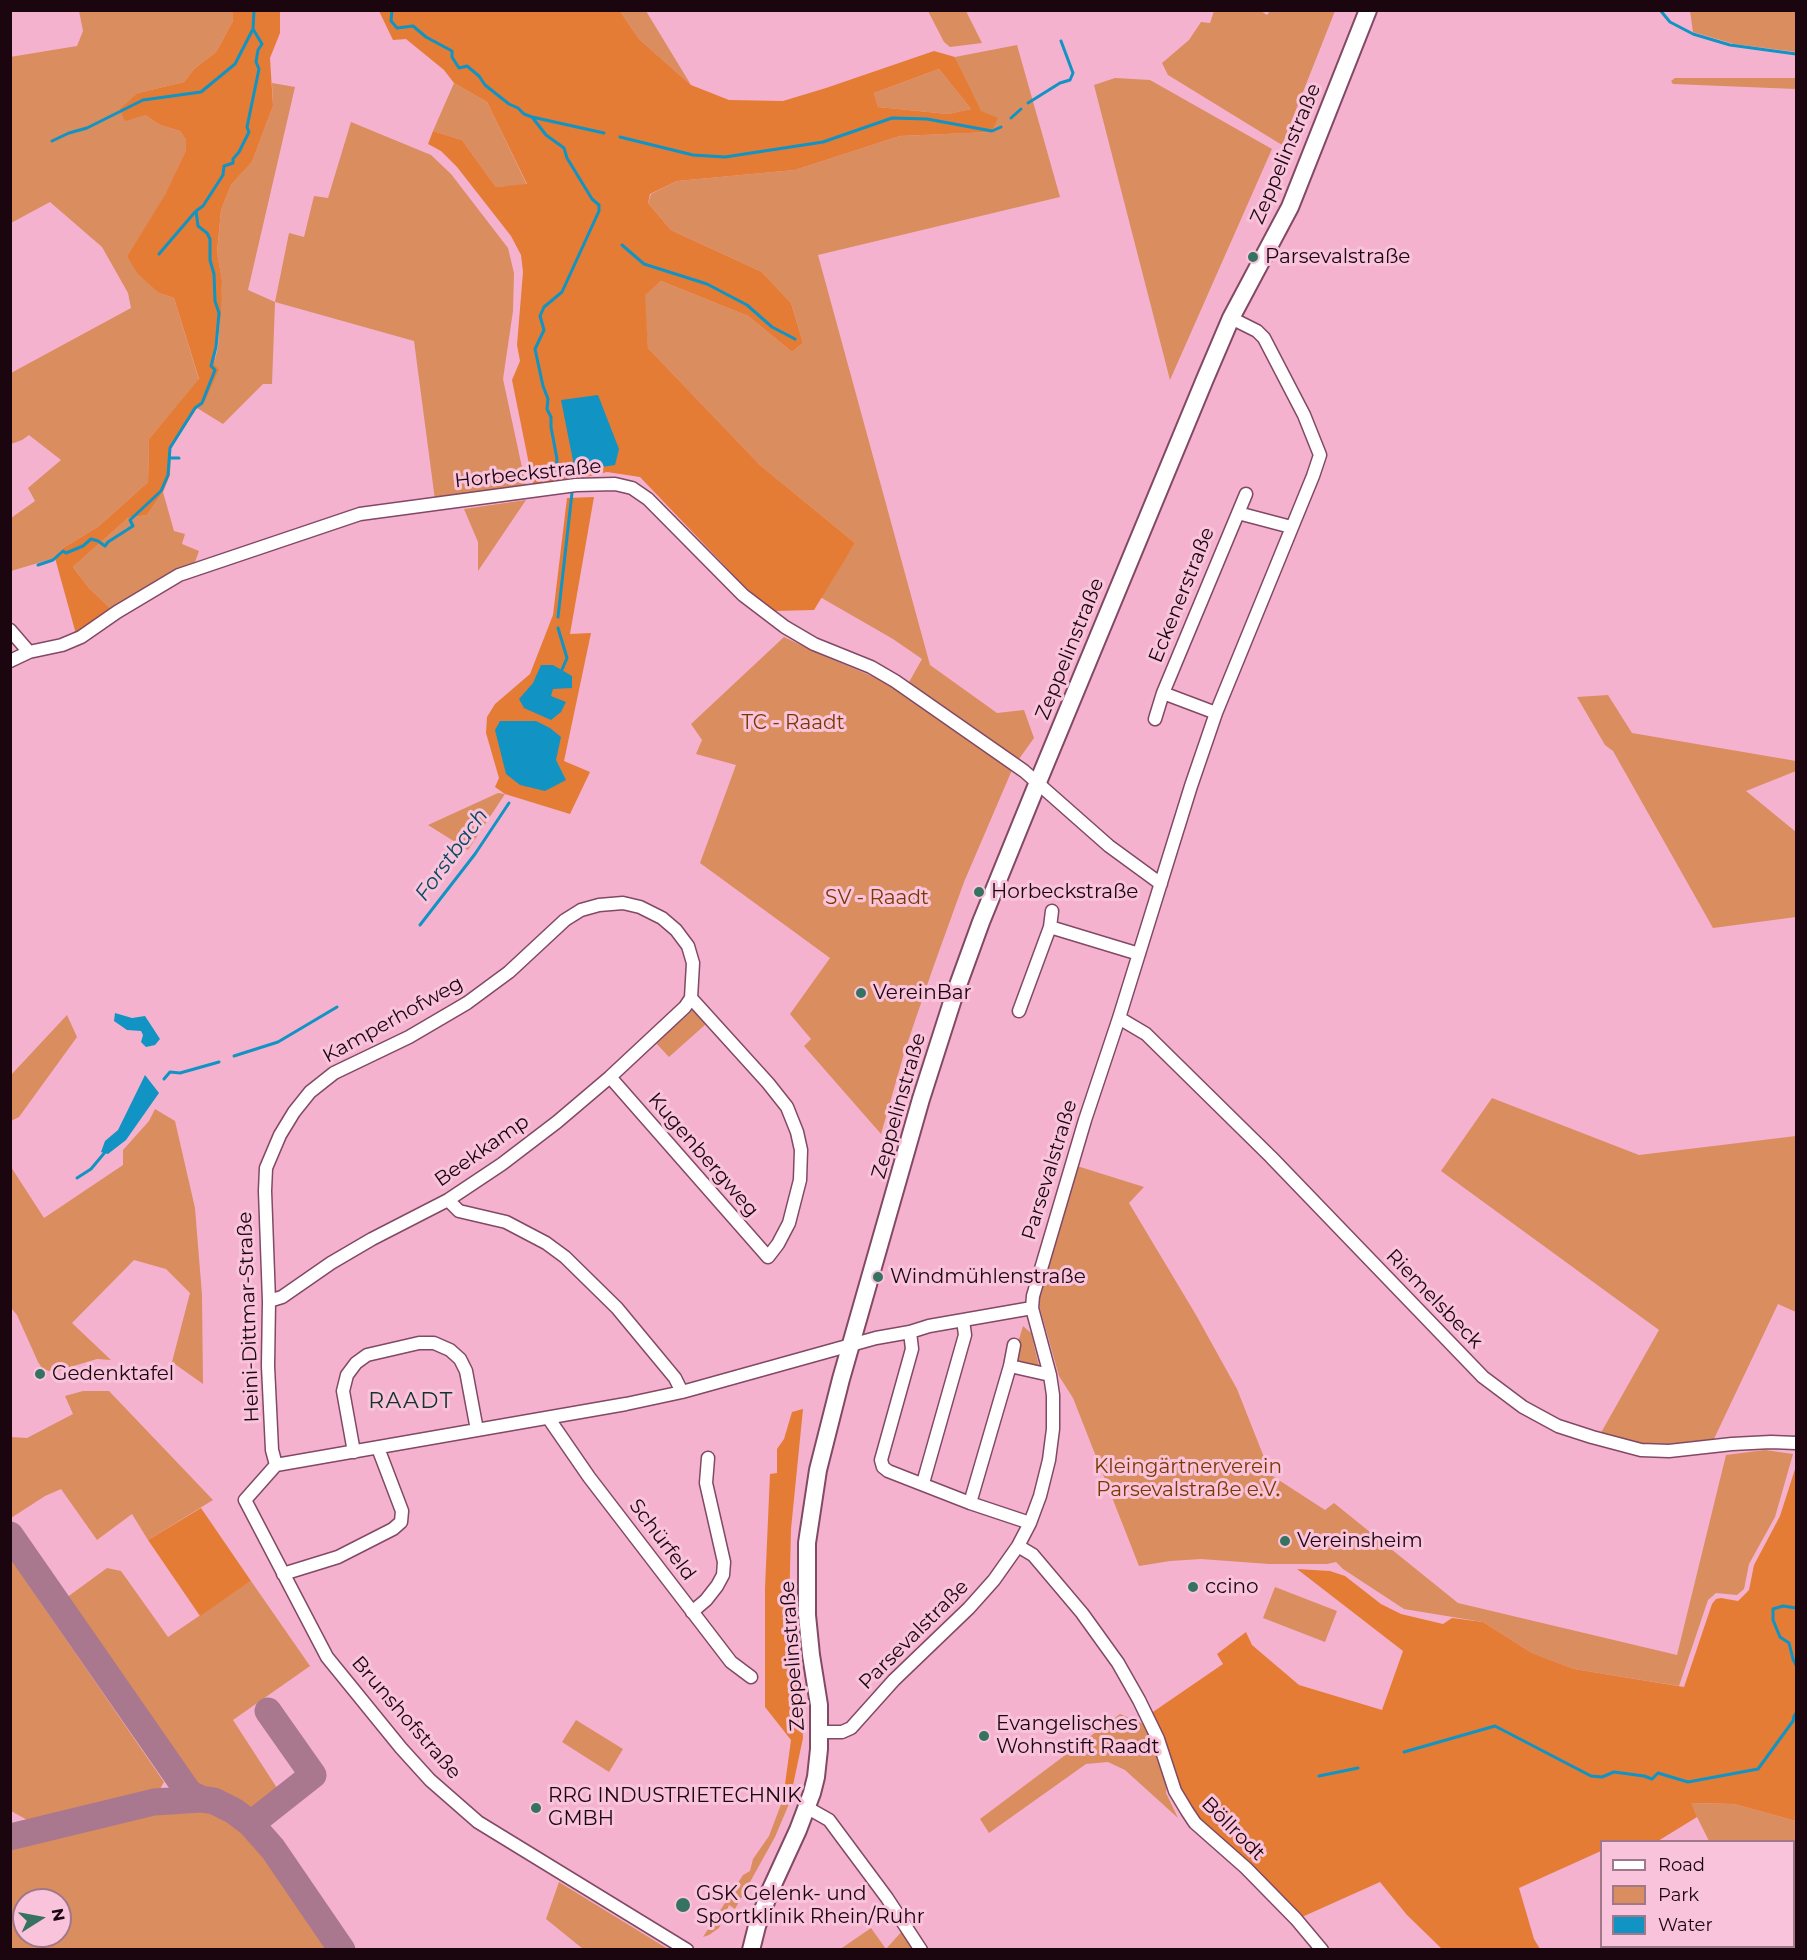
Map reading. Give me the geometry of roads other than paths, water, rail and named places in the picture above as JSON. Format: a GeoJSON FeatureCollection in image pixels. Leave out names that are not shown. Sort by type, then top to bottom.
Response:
{"type":"FeatureCollection","features":[{"type":"Feature","properties":{"kind":"main road","name":"Zeppelinstraße"},"geometry":{"type":"LineString","coordinates":[[751,1950],[770,1891],[807,1807],[816,1777],[820,1732],[819,1705],[807,1615],[807,1543],[818,1470],[921,1100],[953,999],[981,922],[1038,782],[1231,318],[1290,207],[1368,10]]}},
{"type":"Feature","properties":{"kind":"street","name":"Parsevalstraße"},"geometry":{"type":"LineString","coordinates":[[820,1732],[842,1732],[851,1728],[894,1680],[969,1608],[994,1580],[1018,1546],[1040,1496],[1049,1460],[1053,1429],[1053,1395],[1032,1308],[1033,1296],[1072,1164],[1216,713],[1320,454],[1305,415],[1264,338],[1257,331],[1231,318]]}},
{"type":"Feature","properties":{"kind":"street","name":"Horbeckstraße"},"geometry":{"type":"LineString","coordinates":[[10,661],[29,652],[62,645],[81,637],[117,612],[179,575],[360,514],[576,484],[615,484],[632,488],[648,499],[743,595],[785,627],[814,644],[871,667],[895,681],[1038,782],[1109,846],[1161,884]]}},
{"type":"Feature","properties":{"kind":"street","name":"Eckenerstraße"},"geometry":{"type":"LineString","coordinates":[[1155,719],[1163,693],[1245,494]]}},
{"type":"Feature","properties":{"kind":"street","name":"Eckenerstraße"},"geometry":{"type":"LineString","coordinates":[[1238,513],[1291,527]]}},
{"type":"Feature","properties":{"kind":"street"},"geometry":{"type":"LineString","coordinates":[[10,630],[29,652]]}},
{"type":"Feature","properties":{"kind":"street","name":"Eckenerstraße"},"geometry":{"type":"LineString","coordinates":[[1163,693],[1216,713]]}},
{"type":"Feature","properties":{"kind":"street","name":"Kamperhofweg"},"geometry":{"type":"LineString","coordinates":[[266,1168],[294,1112],[310,1092],[334,1073],[409,1037],[467,1003],[509,972],[565,920],[581,910],[599,905],[622,903],[662,918],[676,930],[687,946],[693,963],[691,998]]}},
{"type":"Feature","properties":{"kind":"street"},"geometry":{"type":"LineString","coordinates":[[1019,1011],[1050,927],[1052,910]]}},
{"type":"Feature","properties":{"kind":"street"},"geometry":{"type":"LineString","coordinates":[[1050,927],[1139,954]]}},
{"type":"Feature","properties":{"kind":"street","name":"Beekkamp"},"geometry":{"type":"LineString","coordinates":[[269,1301],[282,1297],[330,1263],[372,1239],[448,1200],[512,1157],[610,1077],[685,1007],[691,998]]}},
{"type":"Feature","properties":{"kind":"street","name":"Kugenbergweg"},"geometry":{"type":"LineString","coordinates":[[610,1077],[768,1257],[778,1244],[789,1222],[797,1199],[801,1161],[797,1132],[787,1107],[691,998]]}},
{"type":"Feature","properties":{"kind":"street","name":"Riemelsbeck"},"geometry":{"type":"LineString","coordinates":[[1119,1017],[1146,1035],[1271,1157],[1483,1377],[1523,1407],[1558,1426],[1641,1450],[1669,1451],[1771,1442],[1797,1443]]}},
{"type":"Feature","properties":{"kind":"street","name":"Heini-Dittmar-Straße"},"geometry":{"type":"LineString","coordinates":[[266,1168],[268,1366],[276,1465]]}},
{"type":"Feature","properties":{"kind":"street"},"geometry":{"type":"LineString","coordinates":[[448,1200],[459,1211],[506,1222],[546,1243],[565,1257],[617,1308],[675,1378],[682,1392]]}},
{"type":"Feature","properties":{"kind":"street"},"geometry":{"type":"LineString","coordinates":[[276,1465],[549,1419],[682,1392],[876,1338],[1032,1308]]}},
{"type":"Feature","properties":{"kind":"street"},"geometry":{"type":"LineString","coordinates":[[923,1483],[965,1335],[963,1320]]}},
{"type":"Feature","properties":{"kind":"street"},"geometry":{"type":"LineString","coordinates":[[910,1332],[912,1349],[881,1460],[883,1467],[888,1472],[1030,1523]]}},
{"type":"Feature","properties":{"kind":"street"},"geometry":{"type":"LineString","coordinates":[[354,1452],[343,1391],[347,1375],[356,1363],[367,1355],[419,1343],[434,1344],[450,1350],[460,1359],[466,1371],[477,1430]]}},
{"type":"Feature","properties":{"kind":"street"},"geometry":{"type":"LineString","coordinates":[[970,1503],[1014,1345]]}},
{"type":"Feature","properties":{"kind":"street"},"geometry":{"type":"LineString","coordinates":[[1010,1366],[1050,1375]]}},
{"type":"Feature","properties":{"kind":"street","name":"Schürfeld"},"geometry":{"type":"LineString","coordinates":[[549,1419],[590,1477],[731,1662],[751,1677]]}},
{"type":"Feature","properties":{"kind":"street"},"geometry":{"type":"LineString","coordinates":[[283,1574],[338,1557],[393,1529],[401,1522],[402,1511],[378,1448]]}},
{"type":"Feature","properties":{"kind":"street"},"geometry":{"type":"LineString","coordinates":[[692,1612],[706,1600],[723,1575],[724,1562],[706,1484],[708,1458]]}},
{"type":"Feature","properties":{"kind":"street","name":"Brunshofstraße"},"geometry":{"type":"LineString","coordinates":[[276,1465],[245,1500],[327,1657],[401,1748],[430,1780],[478,1822],[687,1950]]}},
{"type":"Feature","properties":{"kind":"street","name":"Böllrodt"},"geometry":{"type":"LineString","coordinates":[[1018,1546],[1032,1555],[1083,1613],[1118,1663],[1158,1739],[1175,1791],[1186,1812],[1246,1868],[1296,1919],[1322,1950]]}},
{"type":"Feature","properties":{"kind":"street"},"geometry":{"type":"LineString","coordinates":[[807,1807],[829,1820],[887,1898],[921,1950]]}},
{"type":"Feature","properties":{"kind":"water"},"geometry":{"type":"Polygon","coordinates":[[[598,395],[619,449],[615,465],[575,471],[561,400],[598,395]]]}},
{"type":"Feature","properties":{"kind":"water"},"geometry":{"type":"Polygon","coordinates":[[[541,665],[553,665],[572,676],[572,688],[553,689],[551,696],[566,702],[561,712],[551,720],[524,708],[519,699],[533,683],[541,665]]]}},
{"type":"Feature","properties":{"kind":"water"},"geometry":{"type":"Polygon","coordinates":[[[500,721],[536,721],[561,737],[556,760],[566,780],[545,791],[520,785],[506,774],[495,730],[500,721]]]}},
{"type":"Feature","properties":{"kind":"water"},"geometry":{"type":"Polygon","coordinates":[[[115,1013],[132,1018],[145,1016],[160,1039],[155,1045],[146,1047],[141,1042],[143,1035],[141,1031],[127,1030],[114,1021],[115,1013]]]}},
{"type":"Feature","properties":{"kind":"water"},"geometry":{"type":"Polygon","coordinates":[[[145,1075],[159,1093],[126,1140],[108,1154],[101,1152],[105,1141],[118,1130],[145,1075]]]}},
{"type":"Feature","properties":{"kind":"waterway"},"geometry":{"type":"LineString","coordinates":[[52,141],[87,128],[143,100],[201,92],[235,64],[253,29],[254,10]]}},
{"type":"Feature","properties":{"kind":"waterway","name":"Forstbach"},"geometry":{"type":"LineString","coordinates":[[392,10],[391,21],[397,28],[413,26],[426,37],[452,51],[452,57],[459,68],[467,66],[479,76],[485,85],[509,104],[532,117],[546,135],[564,148],[567,158],[592,199],[599,205],[599,211],[562,292],[544,307],[540,316],[544,330],[535,349],[548,399],[547,409],[551,417],[557,459],[556,470],[567,474],[569,479]]}},
{"type":"Feature","properties":{"kind":"waterway"},"geometry":{"type":"LineString","coordinates":[[1660,10],[1670,22],[1693,34],[1730,45],[1796,54]]}},
{"type":"Feature","properties":{"kind":"waterway"},"geometry":{"type":"LineString","coordinates":[[38,565],[53,560],[63,551],[66,553],[83,546],[91,539],[105,546],[133,526],[130,520],[161,491],[168,475],[170,448],[195,408],[202,403],[215,370],[211,366],[216,347],[219,313],[215,301],[214,274],[210,260],[210,239],[207,233],[198,226],[196,211],[203,206],[223,175],[224,166],[233,163],[233,159],[249,132],[247,127],[259,69],[256,62],[258,50],[262,44],[253,29]]}},
{"type":"Feature","properties":{"kind":"waterway"},"geometry":{"type":"LineString","coordinates":[[1028,103],[1060,83],[1070,80],[1073,73],[1061,41]]}},
{"type":"Feature","properties":{"kind":"waterway"},"geometry":{"type":"LineString","coordinates":[[1011,118],[1021,109]]}},
{"type":"Feature","properties":{"kind":"waterway"},"geometry":{"type":"LineString","coordinates":[[532,117],[604,133]]}},
{"type":"Feature","properties":{"kind":"waterway"},"geometry":{"type":"LineString","coordinates":[[620,137],[693,155],[725,157],[823,142],[892,118],[927,119],[992,131],[1001,127]]}},
{"type":"Feature","properties":{"kind":"waterway"},"geometry":{"type":"LineString","coordinates":[[159,254],[195,212]]}},
{"type":"Feature","properties":{"kind":"waterway"},"geometry":{"type":"LineString","coordinates":[[622,245],[644,264],[707,284],[747,305],[772,327],[795,339]]}},
{"type":"Feature","properties":{"kind":"waterway"},"geometry":{"type":"LineString","coordinates":[[169,458],[179,458]]}},
{"type":"Feature","properties":{"kind":"waterway","name":"Forstbach"},"geometry":{"type":"LineString","coordinates":[[558,617],[572,493]]}},
{"type":"Feature","properties":{"kind":"waterway","name":"Forstbach"},"geometry":{"type":"LineString","coordinates":[[558,628],[567,658],[561,672]]}},
{"type":"Feature","properties":{"kind":"waterway","name":"Forstbach"},"geometry":{"type":"LineString","coordinates":[[420,925],[475,854],[509,803]]}},
{"type":"Feature","properties":{"kind":"waterway","name":"Forstbach"},"geometry":{"type":"LineString","coordinates":[[234,1056],[278,1042],[337,1007]]}},
{"type":"Feature","properties":{"kind":"waterway","name":"Forstbach"},"geometry":{"type":"LineString","coordinates":[[164,1079],[170,1072],[180,1073],[219,1062]]}},
{"type":"Feature","properties":{"kind":"waterway","name":"Forstbach"},"geometry":{"type":"LineString","coordinates":[[77,1178],[91,1169],[106,1151]]}},
{"type":"Feature","properties":{"kind":"waterway"},"geometry":{"type":"LineString","coordinates":[[1796,1608],[1783,1606],[1773,1609],[1773,1620],[1780,1637],[1789,1643],[1796,1665]]}},
{"type":"Feature","properties":{"kind":"waterway"},"geometry":{"type":"LineString","coordinates":[[1404,1752],[1495,1726],[1591,1776],[1602,1777],[1614,1772],[1652,1779],[1658,1773],[1688,1782],[1758,1769],[1793,1721],[1796,1713]]}},
{"type":"Feature","properties":{"kind":"waterway"},"geometry":{"type":"LineString","coordinates":[[1319,1776],[1358,1768]]}},
{"type":"Feature","properties":{"kind":"place","name":"Parsevalstraße"},"geometry":{"type":"Point","coordinates":[1253,257]}},
{"type":"Feature","properties":{"kind":"place","name":"Horbeckstraße"},"geometry":{"type":"Point","coordinates":[979,892]}},
{"type":"Feature","properties":{"kind":"place","name":"VereinBar"},"geometry":{"type":"Point","coordinates":[861,993]}},
{"type":"Feature","properties":{"kind":"place","name":"Windmühlenstraße"},"geometry":{"type":"Point","coordinates":[878,1277]}},
{"type":"Feature","properties":{"kind":"place","name":"Gedenktafel"},"geometry":{"type":"Point","coordinates":[40,1374]}},
{"type":"Feature","properties":{"kind":"place","name":"Vereinsheim"},"geometry":{"type":"Point","coordinates":[1285,1541]}},
{"type":"Feature","properties":{"kind":"place","name":"ccino"},"geometry":{"type":"Point","coordinates":[1193,1587]}},
{"type":"Feature","properties":{"kind":"place","name":"Evangelisches Wohnstift Raadt"},"geometry":{"type":"Point","coordinates":[984,1736]}},
{"type":"Feature","properties":{"kind":"place","name":"RRG INDUSTRIETECHNIK GMBH"},"geometry":{"type":"Point","coordinates":[536,1808]}},
{"type":"Feature","properties":{"kind":"place","name":"GSK Gelenk- und Sportklinik Rhein/Ruhr"},"geometry":{"type":"Point","coordinates":[683,1905]}},
{"type":"Feature","properties":{"kind":"district","name":"RAADT"},"geometry":{"type":"Point","coordinates":[411,1402]}},
{"type":"Feature","properties":{"kind":"park label","name":"TC - Raadt"},"geometry":{"type":"Point","coordinates":[793,723]}},
{"type":"Feature","properties":{"kind":"park label","name":"SV - Raadt"},"geometry":{"type":"Point","coordinates":[877,898]}},
{"type":"Feature","properties":{"kind":"park label","name":"Kleingärtnerverein Parsevalstraße e.V."},"geometry":{"type":"Point","coordinates":[1188,1478]}}]}
